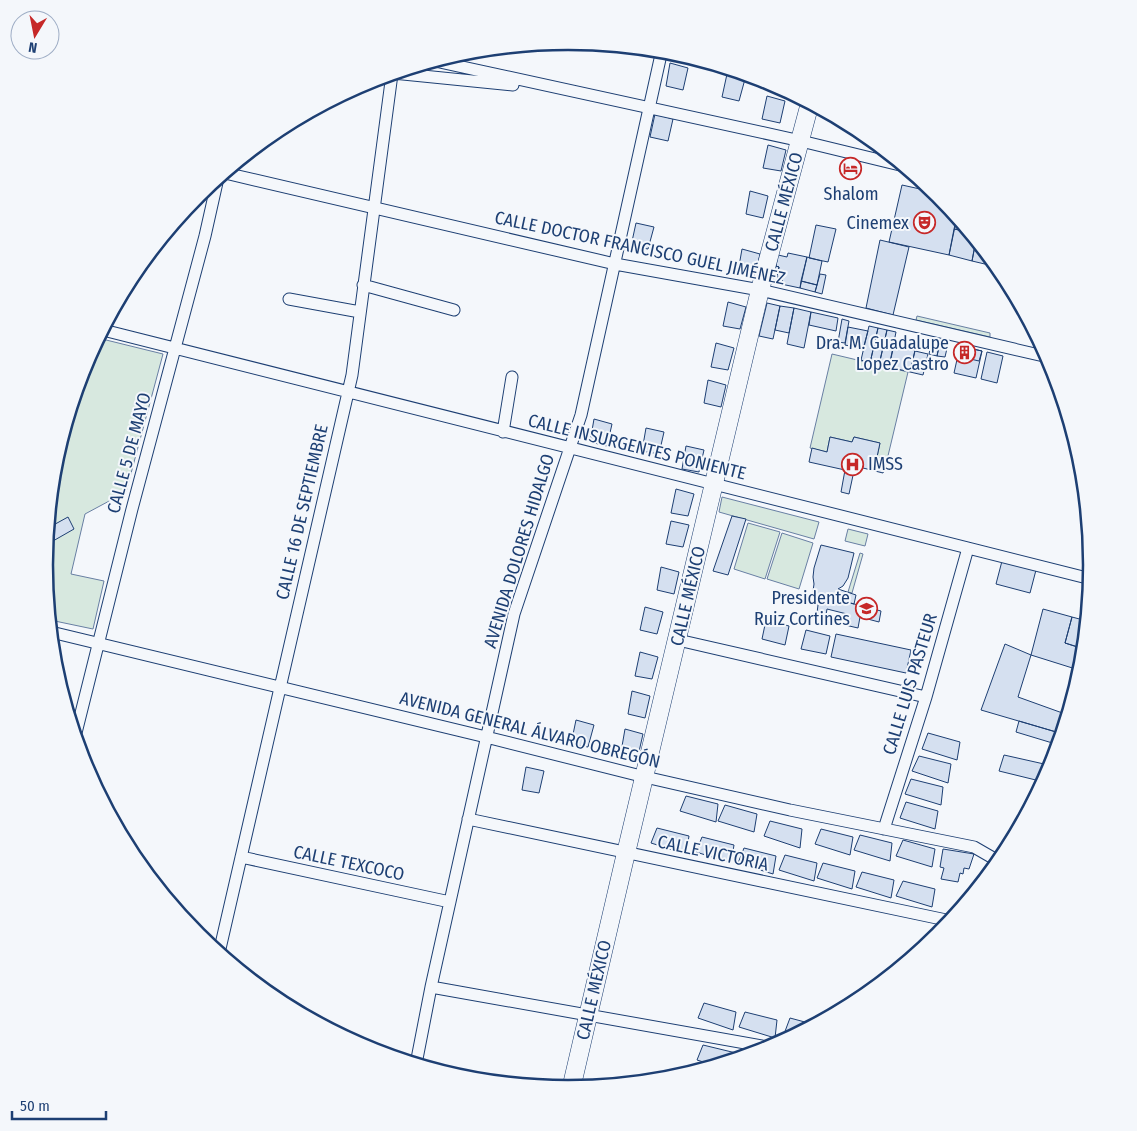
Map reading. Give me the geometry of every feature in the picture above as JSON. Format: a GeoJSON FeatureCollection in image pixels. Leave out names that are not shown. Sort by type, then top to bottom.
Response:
{"type":"FeatureCollection","features":[{"type":"Feature","properties":{"kind":"main road","name":"CALLE MÉXICO"},"geometry":{"type":"LineString","coordinates":[[573,1081],[760,290],[808,110]]}},
{"type":"Feature","properties":{"kind":"street","name":"AVENIDA DOLORES HIDALGO"},"geometry":{"type":"LineString","coordinates":[[417,1058],[431,987],[514,614],[581,415],[660,58]]}},
{"type":"Feature","properties":{"kind":"street"},"geometry":{"type":"LineString","coordinates":[[450,64],[801,141],[888,162]]}},
{"type":"Feature","properties":{"kind":"street"},"geometry":{"type":"LineString","coordinates":[[408,75],[562,89]]}},
{"type":"Feature","properties":{"kind":"street","name":"CALLE 16 DE SEPTIEMBRE"},"geometry":{"type":"LineString","coordinates":[[221,946],[348,392],[391,82]]}},
{"type":"Feature","properties":{"kind":"street","name":"CALLE DOCTOR FRANCISCO GUEL JIMÉNEZ"},"geometry":{"type":"LineString","coordinates":[[234,174],[614,264],[760,290],[1039,355]]}},
{"type":"Feature","properties":{"kind":"street","name":"CALLE 5 DE MAYO"},"geometry":{"type":"LineString","coordinates":[[78,725],[215,191]]}},
{"type":"Feature","properties":{"kind":"street"},"geometry":{"type":"LineString","coordinates":[[363,285],[454,310]]}},
{"type":"Feature","properties":{"kind":"street"},"geometry":{"type":"LineString","coordinates":[[289,299],[360,312]]}},
{"type":"Feature","properties":{"kind":"street","name":"CALLE INSURGENTES PONIENTE"},"geometry":{"type":"LineString","coordinates":[[109,332],[1084,577]]}},
{"type":"Feature","properties":{"kind":"street"},"geometry":{"type":"LineString","coordinates":[[503,432],[512,377]]}},
{"type":"Feature","properties":{"kind":"street","name":"CALLE LUIS PASTEUR"},"geometry":{"type":"LineString","coordinates":[[884,829],[926,697],[968,548]]}},
{"type":"Feature","properties":{"kind":"street","name":"AVENIDA GENERAL ÁLVARO OBREGÓN"},"geometry":{"type":"LineString","coordinates":[[57,633],[645,777],[790,810],[974,847],[993,858]]}},
{"type":"Feature","properties":{"kind":"street"},"geometry":{"type":"LineString","coordinates":[[678,640],[926,697]]}},
{"type":"Feature","properties":{"kind":"street","name":"CALLE VICTORIA"},"geometry":{"type":"LineString","coordinates":[[468,819],[943,919]]}},
{"type":"Feature","properties":{"kind":"street","name":"CALLE TEXCOCO"},"geometry":{"type":"LineString","coordinates":[[241,857],[450,902]]}},
{"type":"Feature","properties":{"kind":"street"},"geometry":{"type":"LineString","coordinates":[[431,987],[758,1045]]}},
{"type":"Feature","properties":{"kind":"shaded area"},"geometry":{"type":"Polygon","coordinates":[[[917,316],[990,333],[990,337],[916,320],[917,316]]]}},
{"type":"Feature","properties":{"kind":"shaded area"},"geometry":{"type":"Polygon","coordinates":[[[105,340],[163,354],[126,492],[85,514],[71,574],[104,581],[93,629],[56,621],[53,566],[54,532],[57,498],[71,432],[80,400],[105,340]]]}},
{"type":"Feature","properties":{"kind":"shaded area"},"geometry":{"type":"Polygon","coordinates":[[[832,354],[908,372],[887,460],[877,457],[880,443],[854,437],[852,442],[830,437],[827,452],[810,448],[832,354]]]}},
{"type":"Feature","properties":{"kind":"shaded area"},"geometry":{"type":"Polygon","coordinates":[[[722,497],[819,522],[814,539],[719,512],[722,497]]]}},
{"type":"Feature","properties":{"kind":"shaded area"},"geometry":{"type":"Polygon","coordinates":[[[748,523],[780,532],[765,579],[734,569],[748,523]]]}},
{"type":"Feature","properties":{"kind":"shaded area"},"geometry":{"type":"Polygon","coordinates":[[[848,529],[868,534],[865,546],[845,541],[848,529]]]}},
{"type":"Feature","properties":{"kind":"shaded area"},"geometry":{"type":"Polygon","coordinates":[[[782,533],[813,543],[799,589],[767,579],[782,533]]]}},
{"type":"Feature","properties":{"kind":"shaded area"},"geometry":{"type":"Polygon","coordinates":[[[860,553],[863,554],[852,593],[848,592],[860,553]]]}},
{"type":"Feature","properties":{"kind":"building"},"geometry":{"type":"Polygon","coordinates":[[[670,63],[688,68],[683,90],[666,86],[670,63]]]}},
{"type":"Feature","properties":{"kind":"building"},"geometry":{"type":"Polygon","coordinates":[[[727,75],[744,81],[739,101],[722,97],[727,75]]]}},
{"type":"Feature","properties":{"kind":"building"},"geometry":{"type":"Polygon","coordinates":[[[767,96],[785,101],[780,123],[762,119],[767,96]]]}},
{"type":"Feature","properties":{"kind":"building"},"geometry":{"type":"Polygon","coordinates":[[[655,114],[673,119],[668,141],[650,137],[655,114]]]}},
{"type":"Feature","properties":{"kind":"building"},"geometry":{"type":"Polygon","coordinates":[[[768,145],[786,150],[781,171],[763,168],[768,145]]]}},
{"type":"Feature","properties":{"kind":"building","name":"Cinemex"},"geometry":{"type":"Polygon","coordinates":[[[902,185],[920,189],[955,225],[949,255],[889,242],[902,185]]]}},
{"type":"Feature","properties":{"kind":"building"},"geometry":{"type":"Polygon","coordinates":[[[750,191],[768,196],[763,218],[746,214],[750,191]]]}},
{"type":"Feature","properties":{"kind":"building"},"geometry":{"type":"Polygon","coordinates":[[[636,223],[654,227],[648,249],[631,246],[636,223]]]}},
{"type":"Feature","properties":{"kind":"building"},"geometry":{"type":"Polygon","coordinates":[[[816,225],[836,229],[828,262],[809,258],[816,225]]]}},
{"type":"Feature","properties":{"kind":"building"},"geometry":{"type":"Polygon","coordinates":[[[954,229],[959,230],[974,249],[972,261],[949,255],[954,229]]]}},
{"type":"Feature","properties":{"kind":"building"},"geometry":{"type":"Polygon","coordinates":[[[880,240],[909,247],[893,315],[866,308],[880,240]]]}},
{"type":"Feature","properties":{"kind":"building"},"geometry":{"type":"Polygon","coordinates":[[[742,249],[760,254],[755,276],[738,272],[742,249]]]}},
{"type":"Feature","properties":{"kind":"building"},"geometry":{"type":"Polygon","coordinates":[[[974,249],[986,264],[972,261],[974,249]]]}},
{"type":"Feature","properties":{"kind":"building"},"geometry":{"type":"Polygon","coordinates":[[[788,253],[807,257],[800,288],[781,284],[783,278],[777,277],[779,267],[776,266],[778,255],[787,257],[788,253]]]}},
{"type":"Feature","properties":{"kind":"building"},"geometry":{"type":"Polygon","coordinates":[[[807,257],[822,261],[817,285],[801,281],[807,257]]]}},
{"type":"Feature","properties":{"kind":"building"},"geometry":{"type":"Polygon","coordinates":[[[776,266],[779,267],[777,277],[783,278],[781,284],[772,282],[776,266]]]}},
{"type":"Feature","properties":{"kind":"building"},"geometry":{"type":"Polygon","coordinates":[[[820,274],[826,275],[822,294],[815,292],[820,274]]]}},
{"type":"Feature","properties":{"kind":"building"},"geometry":{"type":"Polygon","coordinates":[[[801,281],[817,285],[815,292],[800,288],[801,281]]]}},
{"type":"Feature","properties":{"kind":"building"},"geometry":{"type":"Polygon","coordinates":[[[728,302],[746,307],[740,329],[723,326],[728,302]]]}},
{"type":"Feature","properties":{"kind":"building"},"geometry":{"type":"Polygon","coordinates":[[[767,303],[780,306],[773,339],[759,336],[767,303]]]}},
{"type":"Feature","properties":{"kind":"building"},"geometry":{"type":"Polygon","coordinates":[[[780,306],[794,308],[789,333],[775,330],[780,306]]]}},
{"type":"Feature","properties":{"kind":"building"},"geometry":{"type":"Polygon","coordinates":[[[794,308],[811,312],[804,348],[787,344],[794,308]]]}},
{"type":"Feature","properties":{"kind":"building"},"geometry":{"type":"Polygon","coordinates":[[[811,312],[838,318],[836,331],[809,325],[811,312]]]}},
{"type":"Feature","properties":{"kind":"building"},"geometry":{"type":"Polygon","coordinates":[[[842,319],[849,321],[845,343],[838,342],[842,319]]]}},
{"type":"Feature","properties":{"kind":"building"},"geometry":{"type":"Polygon","coordinates":[[[869,326],[878,328],[870,363],[861,360],[869,326]]]}},
{"type":"Feature","properties":{"kind":"building"},"geometry":{"type":"Polygon","coordinates":[[[848,327],[868,331],[863,349],[845,345],[848,327]]]}},
{"type":"Feature","properties":{"kind":"building"},"geometry":{"type":"Polygon","coordinates":[[[878,328],[887,330],[879,365],[870,363],[878,328]]]}},
{"type":"Feature","properties":{"kind":"building"},"geometry":{"type":"Polygon","coordinates":[[[887,330],[896,332],[889,367],[879,365],[887,330]]]}},
{"type":"Feature","properties":{"kind":"building"},"geometry":{"type":"Polygon","coordinates":[[[932,340],[940,342],[937,356],[929,354],[932,340]]]}},
{"type":"Feature","properties":{"kind":"building"},"geometry":{"type":"Polygon","coordinates":[[[940,342],[948,344],[945,357],[937,356],[940,342]]]}},
{"type":"Feature","properties":{"kind":"building"},"geometry":{"type":"Polygon","coordinates":[[[716,343],[734,348],[728,370],[711,367],[716,343]]]}},
{"type":"Feature","properties":{"kind":"building"},"geometry":{"type":"Polygon","coordinates":[[[894,345],[915,350],[910,372],[889,367],[894,345]]]}},
{"type":"Feature","properties":{"kind":"building"},"geometry":{"type":"Polygon","coordinates":[[[960,346],[982,351],[976,378],[954,373],[960,346]]]}},
{"type":"Feature","properties":{"kind":"building","name":"Dra. M. Guadalupe Lopez Castro"},"geometry":{"type":"Polygon","coordinates":[[[964,347],[968,348],[966,358],[962,358],[964,347]]]}},
{"type":"Feature","properties":{"kind":"building"},"geometry":{"type":"Polygon","coordinates":[[[968,348],[982,351],[979,361],[966,358],[968,348]]]}},
{"type":"Feature","properties":{"kind":"building"},"geometry":{"type":"Polygon","coordinates":[[[915,351],[928,354],[923,375],[910,372],[915,351]]]}},
{"type":"Feature","properties":{"kind":"building"},"geometry":{"type":"Polygon","coordinates":[[[987,352],[1003,356],[997,383],[981,379],[987,352]]]}},
{"type":"Feature","properties":{"kind":"building"},"geometry":{"type":"Polygon","coordinates":[[[708,380],[726,385],[721,407],[704,403],[708,380]]]}},
{"type":"Feature","properties":{"kind":"building"},"geometry":{"type":"Polygon","coordinates":[[[594,419],[612,424],[607,446],[590,442],[594,419]]]}},
{"type":"Feature","properties":{"kind":"building"},"geometry":{"type":"Polygon","coordinates":[[[646,428],[664,432],[659,454],[642,451],[646,428]]]}},
{"type":"Feature","properties":{"kind":"building","name":"IMSS"},"geometry":{"type":"Polygon","coordinates":[[[830,437],[852,442],[854,437],[880,443],[877,457],[887,460],[883,473],[855,466],[849,494],[841,492],[845,470],[809,462],[812,448],[827,452],[830,437]]]}},
{"type":"Feature","properties":{"kind":"building"},"geometry":{"type":"Polygon","coordinates":[[[686,446],[704,450],[699,472],[682,469],[686,446]]]}},
{"type":"Feature","properties":{"kind":"building"},"geometry":{"type":"Polygon","coordinates":[[[676,489],[694,494],[688,516],[671,513],[676,489]]]}},
{"type":"Feature","properties":{"kind":"building"},"geometry":{"type":"Polygon","coordinates":[[[732,516],[746,519],[728,575],[713,571],[732,516]]]}},
{"type":"Feature","properties":{"kind":"building"},"geometry":{"type":"Polygon","coordinates":[[[68,517],[74,529],[54,541],[55,524],[68,517]]]}},
{"type":"Feature","properties":{"kind":"building"},"geometry":{"type":"Polygon","coordinates":[[[671,521],[689,525],[683,547],[666,544],[671,521]]]}},
{"type":"Feature","properties":{"kind":"building"},"geometry":{"type":"Polygon","coordinates":[[[821,545],[854,553],[848,578],[843,586],[838,589],[856,595],[854,604],[835,599],[834,603],[812,598],[814,568],[821,545]]]}},
{"type":"Feature","properties":{"kind":"building"},"geometry":{"type":"Polygon","coordinates":[[[1002,561],[1036,570],[1030,593],[996,584],[1002,561]]]}},
{"type":"Feature","properties":{"kind":"building"},"geometry":{"type":"Polygon","coordinates":[[[661,567],[679,572],[674,594],[657,590],[661,567]]]}},
{"type":"Feature","properties":{"kind":"building"},"geometry":{"type":"Polygon","coordinates":[[[812,598],[834,603],[835,599],[881,611],[879,622],[860,617],[858,628],[845,625],[847,614],[827,609],[826,615],[817,613],[818,605],[811,603],[812,598]]]}},
{"type":"Feature","properties":{"kind":"building"},"geometry":{"type":"Polygon","coordinates":[[[645,607],[663,612],[657,634],[640,630],[645,607]]]}},
{"type":"Feature","properties":{"kind":"building"},"geometry":{"type":"Polygon","coordinates":[[[1043,609],[1072,617],[1065,643],[1077,647],[1073,668],[1031,655],[1043,609]]]}},
{"type":"Feature","properties":{"kind":"building"},"geometry":{"type":"Polygon","coordinates":[[[1072,617],[1081,619],[1077,647],[1065,643],[1072,617]]]}},
{"type":"Feature","properties":{"kind":"building"},"geometry":{"type":"Polygon","coordinates":[[[766,620],[789,626],[785,645],[762,639],[766,620]]]}},
{"type":"Feature","properties":{"kind":"building"},"geometry":{"type":"Polygon","coordinates":[[[806,630],[830,636],[826,654],[801,649],[806,630]]]}},
{"type":"Feature","properties":{"kind":"building"},"geometry":{"type":"Polygon","coordinates":[[[836,634],[911,650],[906,673],[831,657],[836,634]]]}},
{"type":"Feature","properties":{"kind":"building"},"geometry":{"type":"Polygon","coordinates":[[[1005,644],[1031,655],[1018,697],[1062,713],[1057,732],[981,710],[1005,644]]]}},
{"type":"Feature","properties":{"kind":"building"},"geometry":{"type":"Polygon","coordinates":[[[640,652],[658,657],[652,679],[635,676],[640,652]]]}},
{"type":"Feature","properties":{"kind":"building"},"geometry":{"type":"Polygon","coordinates":[[[632,691],[650,696],[645,718],[628,714],[632,691]]]}},
{"type":"Feature","properties":{"kind":"building"},"geometry":{"type":"Polygon","coordinates":[[[576,720],[594,725],[588,747],[571,744],[576,720]]]}},
{"type":"Feature","properties":{"kind":"building"},"geometry":{"type":"Polygon","coordinates":[[[1019,721],[1057,732],[1052,743],[1016,732],[1019,721]]]}},
{"type":"Feature","properties":{"kind":"building"},"geometry":{"type":"Polygon","coordinates":[[[625,729],[643,734],[638,756],[621,752],[625,729]]]}},
{"type":"Feature","properties":{"kind":"building"},"geometry":{"type":"Polygon","coordinates":[[[928,733],[960,742],[957,760],[922,749],[928,733]]]}},
{"type":"Feature","properties":{"kind":"building"},"geometry":{"type":"Polygon","coordinates":[[[1004,755],[1044,764],[1037,780],[999,771],[1004,755]]]}},
{"type":"Feature","properties":{"kind":"building"},"geometry":{"type":"Polygon","coordinates":[[[919,756],[951,764],[948,783],[912,771],[919,756]]]}},
{"type":"Feature","properties":{"kind":"building"},"geometry":{"type":"Polygon","coordinates":[[[526,767],[544,771],[539,793],[522,790],[526,767]]]}},
{"type":"Feature","properties":{"kind":"building"},"geometry":{"type":"Polygon","coordinates":[[[911,779],[943,787],[941,805],[905,794],[911,779]]]}},
{"type":"Feature","properties":{"kind":"building"},"geometry":{"type":"Polygon","coordinates":[[[686,796],[718,804],[716,822],[680,811],[686,796]]]}},
{"type":"Feature","properties":{"kind":"building"},"geometry":{"type":"Polygon","coordinates":[[[906,802],[938,811],[935,829],[900,818],[906,802]]]}},
{"type":"Feature","properties":{"kind":"building"},"geometry":{"type":"Polygon","coordinates":[[[725,805],[757,814],[754,832],[718,821],[725,805]]]}},
{"type":"Feature","properties":{"kind":"building"},"geometry":{"type":"Polygon","coordinates":[[[770,821],[802,829],[800,848],[764,836],[770,821]]]}},
{"type":"Feature","properties":{"kind":"building"},"geometry":{"type":"Polygon","coordinates":[[[657,828],[689,836],[686,854],[651,843],[657,828]]]}},
{"type":"Feature","properties":{"kind":"building"},"geometry":{"type":"Polygon","coordinates":[[[821,829],[853,837],[850,855],[815,844],[821,829]]]}},
{"type":"Feature","properties":{"kind":"building"},"geometry":{"type":"Polygon","coordinates":[[[860,835],[892,843],[890,861],[854,850],[860,835]]]}},
{"type":"Feature","properties":{"kind":"building"},"geometry":{"type":"Polygon","coordinates":[[[702,837],[734,845],[731,863],[696,852],[702,837]]]}},
{"type":"Feature","properties":{"kind":"building"},"geometry":{"type":"Polygon","coordinates":[[[903,840],[935,849],[932,867],[896,856],[903,840]]]}},
{"type":"Feature","properties":{"kind":"building"},"geometry":{"type":"Polygon","coordinates":[[[744,848],[776,856],[773,874],[738,863],[744,848]]]}},
{"type":"Feature","properties":{"kind":"building"},"geometry":{"type":"Polygon","coordinates":[[[943,849],[974,854],[969,869],[964,868],[963,874],[960,873],[958,882],[941,879],[944,868],[940,867],[943,849]]]}},
{"type":"Feature","properties":{"kind":"building"},"geometry":{"type":"Polygon","coordinates":[[[785,855],[817,863],[814,881],[779,870],[785,855]]]}},
{"type":"Feature","properties":{"kind":"building"},"geometry":{"type":"Polygon","coordinates":[[[823,863],[855,871],[852,889],[817,878],[823,863]]]}},
{"type":"Feature","properties":{"kind":"building"},"geometry":{"type":"Polygon","coordinates":[[[862,872],[894,880],[891,898],[856,887],[862,872]]]}},
{"type":"Feature","properties":{"kind":"building"},"geometry":{"type":"Polygon","coordinates":[[[903,881],[935,889],[932,907],[896,896],[903,881]]]}},
{"type":"Feature","properties":{"kind":"building"},"geometry":{"type":"Polygon","coordinates":[[[704,1003],[736,1012],[733,1030],[698,1018],[704,1003]]]}},
{"type":"Feature","properties":{"kind":"building"},"geometry":{"type":"Polygon","coordinates":[[[745,1012],[777,1020],[775,1038],[739,1027],[745,1012]]]}},
{"type":"Feature","properties":{"kind":"building"},"geometry":{"type":"Polygon","coordinates":[[[790,1018],[806,1022],[796,1028],[784,1034],[790,1018]]]}},
{"type":"Feature","properties":{"kind":"building"},"geometry":{"type":"Polygon","coordinates":[[[703,1045],[736,1053],[704,1062],[697,1060],[703,1045]]]}},
{"type":"Feature","properties":{"kind":"place","name":"Shalom"},"geometry":{"type":"Point","coordinates":[851,169]}},
{"type":"Feature","properties":{"kind":"place","name":"Cinemex"},"geometry":{"type":"Point","coordinates":[925,223]}},
{"type":"Feature","properties":{"kind":"place","name":"Dra. M. Guadalupe Lopez Castro"},"geometry":{"type":"Point","coordinates":[965,353]}},
{"type":"Feature","properties":{"kind":"place","name":"IMSS"},"geometry":{"type":"Point","coordinates":[852,464]}},
{"type":"Feature","properties":{"kind":"place","name":"Presidente Ruiz Cortines"},"geometry":{"type":"Point","coordinates":[866,608]}}]}
